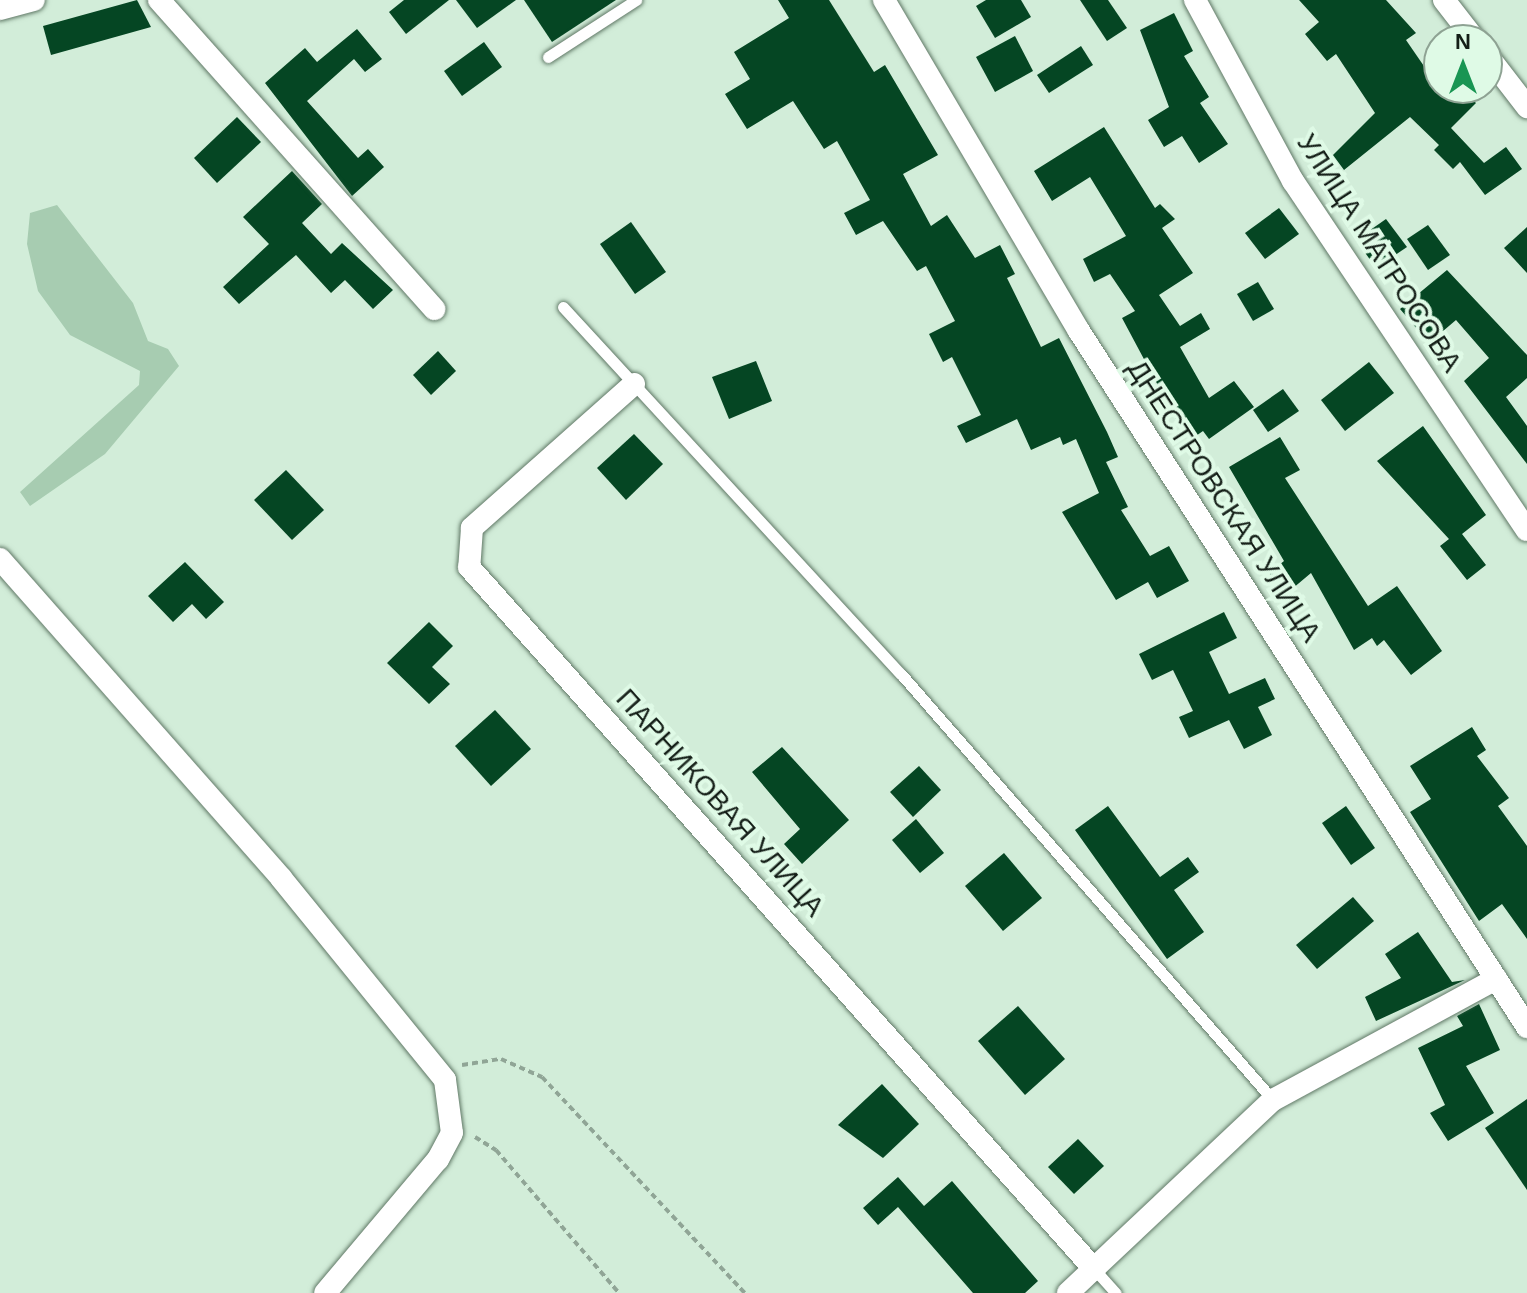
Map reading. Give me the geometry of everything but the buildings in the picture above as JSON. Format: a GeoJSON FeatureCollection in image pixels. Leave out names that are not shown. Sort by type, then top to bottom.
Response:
{"type":"FeatureCollection","features":[{"type":"Feature","properties":{"kind":"street"},"geometry":{"type":"LineString","coordinates":[[0,9],[34,0]]}},
{"type":"Feature","properties":{"kind":"street"},"geometry":{"type":"LineString","coordinates":[[159,0],[434,309]]}},
{"type":"Feature","properties":{"kind":"street","name":"ДНЕСТРОВСКАЯ УЛИЦА"},"geometry":{"type":"LineString","coordinates":[[884,0],[1079,331],[1527,1027]]}},
{"type":"Feature","properties":{"kind":"street","name":"УЛИЦА МАТРОСОВА"},"geometry":{"type":"LineString","coordinates":[[1195,0],[1293,181],[1527,530]]}},
{"type":"Feature","properties":{"kind":"street"},"geometry":{"type":"LineString","coordinates":[[1444,0],[1463,24]]}},
{"type":"Feature","properties":{"kind":"street"},"geometry":{"type":"LineString","coordinates":[[1503,76],[1527,107]]}},
{"type":"Feature","properties":{"kind":"street","name":"ПАРНИКОВАЯ УЛИЦА"},"geometry":{"type":"LineString","coordinates":[[634,384],[472,528],[469,567],[1095,1270]]}},
{"type":"Feature","properties":{"kind":"street"},"geometry":{"type":"LineString","coordinates":[[0,559],[281,878],[445,1080],[452,1133],[325,1293]]}},
{"type":"Feature","properties":{"kind":"street"},"geometry":{"type":"LineString","coordinates":[[1068,1293],[1273,1100],[1496,979]]}},
{"type":"Feature","properties":{"kind":"lane"},"geometry":{"type":"LineString","coordinates":[[548,57],[636,0]]}},
{"type":"Feature","properties":{"kind":"lane"},"geometry":{"type":"LineString","coordinates":[[563,307],[1273,1100]]}},
{"type":"Feature","properties":{"kind":"lane"},"geometry":{"type":"LineString","coordinates":[[1095,1270],[1116,1293]]}},
{"type":"Feature","properties":{"kind":"path"},"geometry":{"type":"LineString","coordinates":[[445,1080],[477,1060],[501,1059],[542,1077],[745,1293]]}},
{"type":"Feature","properties":{"kind":"path"},"geometry":{"type":"LineString","coordinates":[[452,1133],[496,1150],[619,1293]]}},
{"type":"Feature","properties":{"kind":"green space"},"geometry":{"type":"Polygon","coordinates":[[[57,205],[133,303],[148,341],[168,349],[179,366],[105,454],[30,506],[20,492],[139,385],[140,371],[70,335],[38,291],[27,244],[30,213],[57,205]]]}}]}
